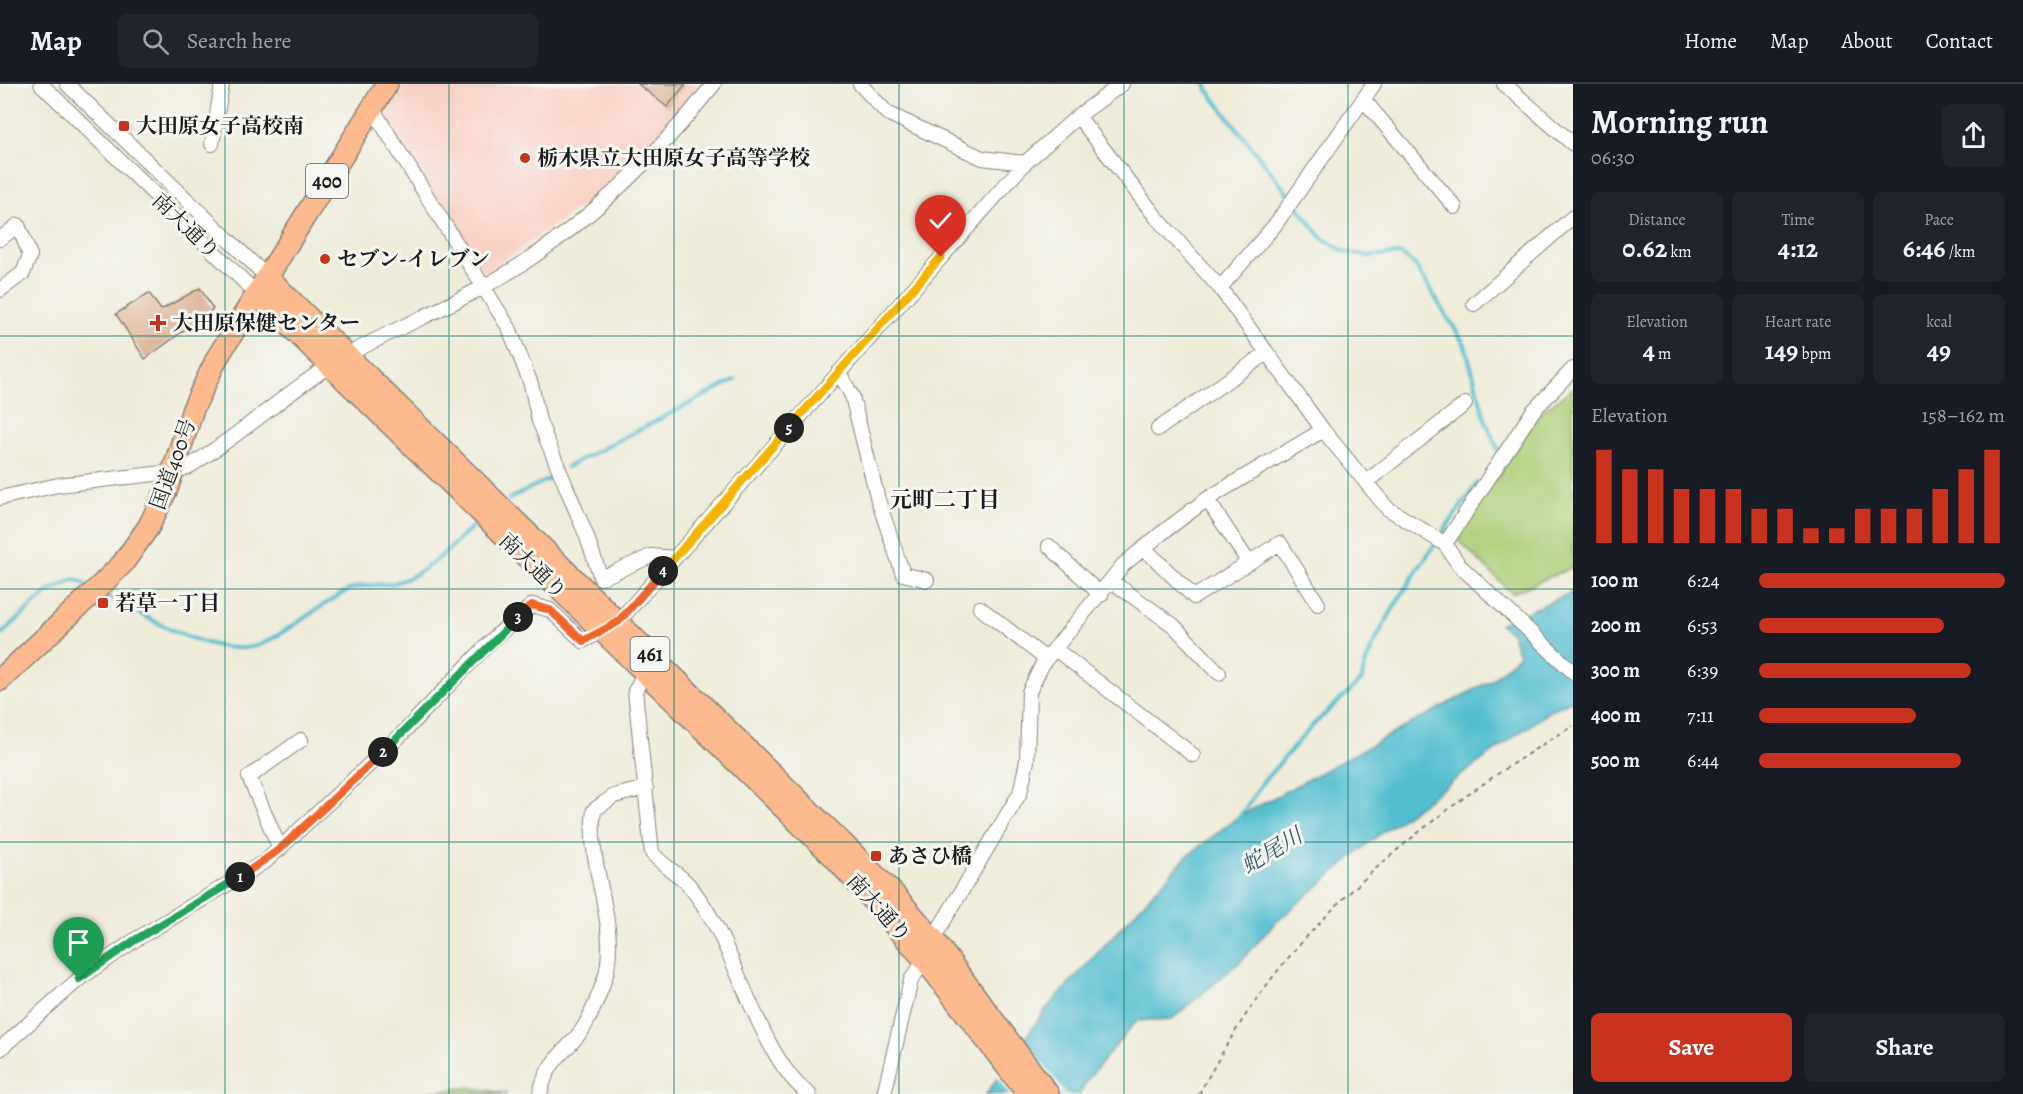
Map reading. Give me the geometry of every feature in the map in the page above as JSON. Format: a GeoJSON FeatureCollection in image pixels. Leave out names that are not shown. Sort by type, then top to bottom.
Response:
{"type":"FeatureCollection","features":[{"type":"Feature","properties":{"kind":"highway","name":"400"},"geometry":{"type":"LineString","coordinates":[[262,286],[387,84]]}},
{"type":"Feature","properties":{"kind":"highway","name":"南大通り"},"geometry":{"type":"LineString","coordinates":[[262,286],[609,627],[892,892],[933,939],[1008,1055],[1028,1094]]}},
{"type":"Feature","properties":{"kind":"highway","name":"国道400号"},"geometry":{"type":"LineString","coordinates":[[0,680],[123,563],[159,507],[190,418],[205,383],[262,286]]}},
{"type":"Feature","properties":{"kind":"highway","name":"南大通り"},"geometry":{"type":"LineString","coordinates":[[609,627],[645,672],[835,858],[1008,1055],[1048,1094]]}},
{"type":"Feature","properties":{"kind":"street","name":"南大通り"},"geometry":{"type":"LineString","coordinates":[[41,84],[262,286]]}},
{"type":"Feature","properties":{"kind":"street","name":"南大通り"},"geometry":{"type":"LineString","coordinates":[[67,84],[262,286]]}},
{"type":"Feature","properties":{"kind":"street"},"geometry":{"type":"LineString","coordinates":[[0,498],[58,485],[172,472],[201,459],[337,361],[484,287],[551,242],[615,193],[672,136],[714,84]]}},
{"type":"Feature","properties":{"kind":"street"},"geometry":{"type":"LineString","coordinates":[[860,84],[887,113],[897,118],[982,158],[1025,163]]}},
{"type":"Feature","properties":{"kind":"street"},"geometry":{"type":"LineString","coordinates":[[0,1049],[79,979],[135,940],[266,861],[401,735],[496,636],[532,605],[550,610],[583,641],[609,627],[675,558],[1025,163],[1078,116],[1122,84]]}},
{"type":"Feature","properties":{"kind":"street"},"geometry":{"type":"LineString","coordinates":[[1220,288],[1275,225],[1374,84]]}},
{"type":"Feature","properties":{"kind":"street"},"geometry":{"type":"LineString","coordinates":[[1504,84],[1573,144]]}},
{"type":"Feature","properties":{"kind":"street"},"geometry":{"type":"LineString","coordinates":[[212,144],[217,87]]}},
{"type":"Feature","properties":{"kind":"street"},"geometry":{"type":"LineString","coordinates":[[1363,99],[1455,207]]}},
{"type":"Feature","properties":{"kind":"street"},"geometry":{"type":"LineString","coordinates":[[372,108],[509,328],[531,384],[539,421],[587,537],[601,578],[651,556],[675,558]]}},
{"type":"Feature","properties":{"kind":"street"},"geometry":{"type":"LineString","coordinates":[[1078,116],[1156,217],[1220,288],[1323,430],[1388,508],[1445,544],[1459,565],[1573,672]]}},
{"type":"Feature","properties":{"kind":"street"},"geometry":{"type":"LineString","coordinates":[[1474,304],[1573,217]]}},
{"type":"Feature","properties":{"kind":"street"},"geometry":{"type":"LineString","coordinates":[[0,239],[18,225],[30,255],[23,273],[0,290]]}},
{"type":"Feature","properties":{"kind":"street"},"geometry":{"type":"LineString","coordinates":[[1158,429],[1267,353]]}},
{"type":"Feature","properties":{"kind":"street"},"geometry":{"type":"LineString","coordinates":[[1445,544],[1533,411],[1573,369]]}},
{"type":"Feature","properties":{"kind":"street"},"geometry":{"type":"LineString","coordinates":[[839,372],[852,396],[878,500],[903,574],[927,580]]}},
{"type":"Feature","properties":{"kind":"street"},"geometry":{"type":"LineString","coordinates":[[1366,482],[1465,404]]}},
{"type":"Feature","properties":{"kind":"street"},"geometry":{"type":"LineString","coordinates":[[884,1094],[911,980],[925,960],[933,939],[1007,819],[1020,793],[1027,761],[1029,692],[1051,654],[1123,565],[1207,499],[1323,430]]}},
{"type":"Feature","properties":{"kind":"street"},"geometry":{"type":"LineString","coordinates":[[1207,499],[1249,563]]}},
{"type":"Feature","properties":{"kind":"street"},"geometry":{"type":"LineString","coordinates":[[1144,548],[1194,597],[1280,543],[1318,604]]}},
{"type":"Feature","properties":{"kind":"street"},"geometry":{"type":"LineString","coordinates":[[1049,546],[1101,595]]}},
{"type":"Feature","properties":{"kind":"street"},"geometry":{"type":"LineString","coordinates":[[1111,581],[1173,625],[1219,673]]}},
{"type":"Feature","properties":{"kind":"street"},"geometry":{"type":"LineString","coordinates":[[980,608],[1051,654],[1193,755]]}},
{"type":"Feature","properties":{"kind":"street"},"geometry":{"type":"LineString","coordinates":[[645,672],[635,691],[652,854],[687,884],[714,922],[738,978],[778,1055],[796,1085],[809,1094]]}},
{"type":"Feature","properties":{"kind":"street"},"geometry":{"type":"LineString","coordinates":[[280,849],[249,777],[301,740]]}},
{"type":"Feature","properties":{"kind":"street"},"geometry":{"type":"LineString","coordinates":[[540,1094],[544,1078],[554,1058],[582,1029],[606,971],[609,927],[591,832],[594,810],[614,796],[646,788]]}},
{"type":"Feature","properties":{"kind":"path"},"geometry":{"type":"LineString","coordinates":[[1198,1094],[1266,986],[1320,924],[1377,869],[1439,817],[1491,778],[1573,726]]}},
{"type":"Feature","properties":{"kind":"shaded area","name":"栃木県立大田原女子高等学校"},"geometry":{"type":"Polygon","coordinates":[[[405,84],[707,84],[665,131],[611,185],[484,274],[384,113],[405,84]]]}},
{"type":"Feature","properties":{"kind":"green space"},"geometry":{"type":"Polygon","coordinates":[[[1573,388],[1573,567],[1512,593],[1456,538],[1541,412],[1573,388]]]}},
{"type":"Feature","properties":{"kind":"green space"},"geometry":{"type":"Polygon","coordinates":[[[470,1087],[507,1094],[421,1094],[428,1092],[470,1087]]]}},
{"type":"Feature","properties":{"kind":"water","name":"蛇尾川"},"geometry":{"type":"Polygon","coordinates":[[[1573,592],[1573,700],[1551,710],[1372,840],[1274,924],[1241,961],[1172,1019],[1136,1021],[1088,1079],[1080,1094],[986,1094],[1046,1009],[1186,857],[1238,817],[1492,680],[1519,655],[1511,633],[1499,624],[1573,592]]]}},
{"type":"Feature","properties":{"kind":"pier"},"geometry":{"type":"Polygon","coordinates":[[[1024,1038],[1066,1094],[1010,1094],[995,1075],[1024,1038]]]}},
{"type":"Feature","properties":{"kind":"building"},"geometry":{"type":"Polygon","coordinates":[[[638,84],[686,84],[667,107],[638,84]]]}},
{"type":"Feature","properties":{"kind":"building"},"geometry":{"type":"Polygon","coordinates":[[[200,288],[213,309],[145,359],[116,314],[149,293],[161,310],[200,288]]]}},
{"type":"Feature","properties":{"kind":"waterway"},"geometry":{"type":"LineString","coordinates":[[1206,84],[1209,92],[1322,238],[1345,252],[1368,256],[1401,254],[1415,265],[1465,345],[1486,422],[1499,452]]}},
{"type":"Feature","properties":{"kind":"waterway"},"geometry":{"type":"LineString","coordinates":[[1552,382],[1573,357]]}},
{"type":"Feature","properties":{"kind":"waterway"},"geometry":{"type":"LineString","coordinates":[[567,467],[735,380]]}},
{"type":"Feature","properties":{"kind":"waterway"},"geometry":{"type":"LineString","coordinates":[[509,499],[551,478]]}},
{"type":"Feature","properties":{"kind":"waterway"},"geometry":{"type":"LineString","coordinates":[[1238,819],[1263,782],[1313,725],[1362,680],[1377,637],[1393,609],[1478,482]]}},
{"type":"Feature","properties":{"kind":"waterway"},"geometry":{"type":"LineString","coordinates":[[108,596],[184,635],[206,643],[246,648],[275,637],[349,590],[360,586],[394,583],[417,574],[437,560],[474,525]]}},
{"type":"Feature","properties":{"kind":"waterway"},"geometry":{"type":"LineString","coordinates":[[0,635],[48,592],[75,579],[85,584]]}},
{"type":"Feature","properties":{"kind":"place","name":"大田原女子高校南"},"geometry":{"type":"Point","coordinates":[124,126]}},
{"type":"Feature","properties":{"kind":"place","name":"栃木県立大田原女子高等学校"},"geometry":{"type":"Point","coordinates":[525,158]}},
{"type":"Feature","properties":{"kind":"place","name":"セブン-イレブン"},"geometry":{"type":"Point","coordinates":[325,259]}},
{"type":"Feature","properties":{"kind":"place","name":"大田原保健センター"},"geometry":{"type":"Point","coordinates":[158,323]}},
{"type":"Feature","properties":{"kind":"place","name":"若草一丁目"},"geometry":{"type":"Point","coordinates":[103,603]}},
{"type":"Feature","properties":{"kind":"place","name":"あさひ橋"},"geometry":{"type":"Point","coordinates":[876,856]}},
{"type":"Feature","properties":{"kind":"district","name":"元町二丁目"},"geometry":{"type":"Point","coordinates":[945,500]}},
{"type":"Feature","properties":{"kind":"route"},"geometry":{"type":"LineString","coordinates":[[79,979],[135,940],[266,861],[401,735],[496,636],[532,605],[550,610],[583,641],[618,622],[941,257]]}}]}
